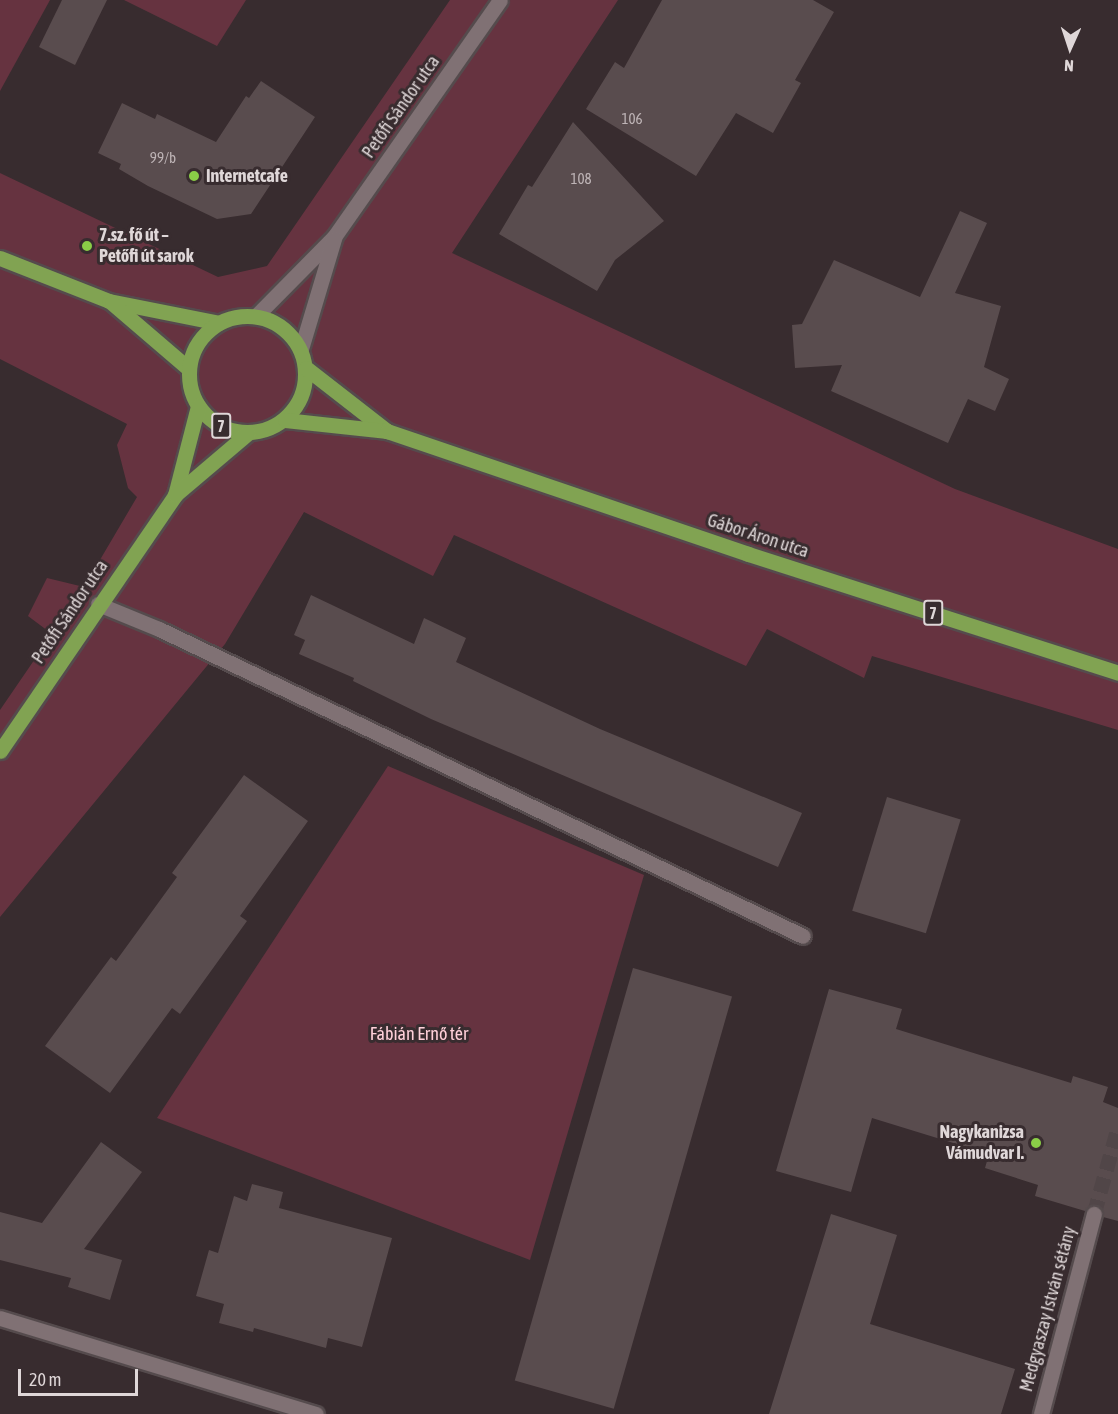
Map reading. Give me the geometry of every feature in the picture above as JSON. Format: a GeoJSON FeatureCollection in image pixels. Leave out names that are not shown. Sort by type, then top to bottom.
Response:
{"type":"FeatureCollection","features":[{"type":"Feature","properties":{"kind":"main road"},"geometry":{"type":"LineString","coordinates":[[0,258],[110,301],[219,323]]}},
{"type":"Feature","properties":{"kind":"main road"},"geometry":{"type":"LineString","coordinates":[[110,301],[189,369],[193,351],[204,334],[219,323],[237,316],[256,316],[274,322],[290,333],[301,349],[306,368],[298,405],[285,420]]}},
{"type":"Feature","properties":{"kind":"main road","name":"Gábor Áron utca"},"geometry":{"type":"LineString","coordinates":[[306,368],[387,431]]}},
{"type":"Feature","properties":{"kind":"main road","name":"7"},"geometry":{"type":"LineString","coordinates":[[189,369],[190,389],[198,406],[212,421],[229,430],[248,433]]}},
{"type":"Feature","properties":{"kind":"main road","name":"Petőfi Sándor utca"},"geometry":{"type":"LineString","coordinates":[[175,495],[198,406]]}},
{"type":"Feature","properties":{"kind":"main road","name":"Gábor Áron utca"},"geometry":{"type":"LineString","coordinates":[[248,433],[268,429],[285,420],[387,431],[748,554],[1118,673]]}},
{"type":"Feature","properties":{"kind":"main road","name":"Petőfi Sándor utca"},"geometry":{"type":"LineString","coordinates":[[0,751],[98,604],[175,495],[248,433]]}},
{"type":"Feature","properties":{"kind":"street","name":"Petőfi Sándor utca"},"geometry":{"type":"LineString","coordinates":[[256,316],[334,237],[500,0]]}},
{"type":"Feature","properties":{"kind":"street","name":"Petőfi Sándor utca"},"geometry":{"type":"LineString","coordinates":[[301,349],[334,237]]}},
{"type":"Feature","properties":{"kind":"street"},"geometry":{"type":"LineString","coordinates":[[98,604],[159,629],[803,936]]}},
{"type":"Feature","properties":{"kind":"street","name":"Medgyaszay István sétány"},"geometry":{"type":"LineString","coordinates":[[1041,1414],[1094,1214]]}},
{"type":"Feature","properties":{"kind":"street"},"geometry":{"type":"LineString","coordinates":[[0,1318],[316,1414]]}},
{"type":"Feature","properties":{"kind":"green space"},"geometry":{"type":"Polygon","coordinates":[[[0,0],[50,0],[0,91],[0,0]]]}},
{"type":"Feature","properties":{"kind":"green space"},"geometry":{"type":"Polygon","coordinates":[[[124,0],[246,0],[217,46],[124,0]]]}},
{"type":"Feature","properties":{"kind":"green space"},"geometry":{"type":"Polygon","coordinates":[[[450,0],[618,0],[452,253],[955,489],[1118,549],[1118,730],[872,656],[864,678],[767,629],[746,666],[454,535],[433,576],[304,512],[225,644],[0,917],[0,710],[52,634],[28,616],[47,578],[84,587],[137,497],[128,488],[117,445],[127,424],[0,359],[0,173],[218,277],[267,266],[450,0]]]}},
{"type":"Feature","properties":{"kind":"green space","name":"Fábián Ernő tér"},"geometry":{"type":"Polygon","coordinates":[[[388,766],[644,875],[530,1260],[157,1118],[388,766]]]}},
{"type":"Feature","properties":{"kind":"building"},"geometry":{"type":"Polygon","coordinates":[[[62,0],[107,0],[75,65],[39,47],[62,0]]]}},
{"type":"Feature","properties":{"kind":"building"},"geometry":{"type":"Polygon","coordinates":[[[662,0],[813,0],[834,12],[795,80],[801,83],[773,133],[736,113],[696,176],[586,109],[615,62],[624,68],[662,0]]]}},
{"type":"Feature","properties":{"kind":"building"},"geometry":{"type":"Polygon","coordinates":[[[261,81],[315,117],[251,214],[217,219],[148,186],[119,169],[121,164],[98,153],[122,103],[155,119],[157,114],[216,142],[246,96],[249,98],[261,81]]]}},
{"type":"Feature","properties":{"kind":"building"},"geometry":{"type":"Polygon","coordinates":[[[573,122],[664,221],[615,260],[597,291],[499,234],[528,185],[532,187],[573,122]]]}},
{"type":"Feature","properties":{"kind":"building"},"geometry":{"type":"Polygon","coordinates":[[[960,211],[987,223],[955,293],[1001,306],[984,367],[1009,379],[995,411],[968,399],[948,443],[831,391],[842,365],[795,368],[792,325],[802,324],[834,260],[920,297],[960,211]]]}},
{"type":"Feature","properties":{"kind":"building"},"geometry":{"type":"Polygon","coordinates":[[[311,595],[414,644],[424,618],[466,638],[456,662],[600,729],[802,813],[778,867],[431,719],[353,681],[354,678],[299,654],[305,640],[294,635],[311,595]]]}},
{"type":"Feature","properties":{"kind":"building"},"geometry":{"type":"Polygon","coordinates":[[[244,775],[308,821],[240,916],[247,921],[180,1014],[172,1008],[110,1093],[45,1046],[111,957],[116,961],[177,877],[172,873],[244,775]]]}},
{"type":"Feature","properties":{"kind":"building"},"geometry":{"type":"Polygon","coordinates":[[[887,797],[961,820],[926,933],[852,911],[887,797]]]}},
{"type":"Feature","properties":{"kind":"building"},"geometry":{"type":"Polygon","coordinates":[[[633,968],[732,996],[614,1409],[515,1380],[633,968]]]}},
{"type":"Feature","properties":{"kind":"building"},"geometry":{"type":"Polygon","coordinates":[[[829,989],[902,1009],[896,1029],[1071,1083],[1073,1076],[1108,1087],[1103,1102],[1118,1108],[1118,1221],[1103,1217],[1097,1205],[1085,1211],[1035,1196],[1038,1185],[985,1168],[989,1154],[872,1118],[851,1192],[776,1171],[829,989]]]}},
{"type":"Feature","properties":{"kind":"building"},"geometry":{"type":"Polygon","coordinates":[[[101,1142],[142,1172],[84,1249],[122,1260],[110,1300],[68,1287],[71,1278],[0,1260],[0,1212],[42,1223],[101,1142]]]}},
{"type":"Feature","properties":{"kind":"building"},"geometry":{"type":"Polygon","coordinates":[[[252,1184],[283,1192],[279,1208],[392,1238],[362,1347],[328,1338],[326,1348],[254,1328],[253,1332],[219,1323],[224,1304],[196,1296],[209,1250],[218,1253],[234,1196],[247,1201],[252,1184]]]}},
{"type":"Feature","properties":{"kind":"building"},"geometry":{"type":"Polygon","coordinates":[[[831,1214],[897,1235],[870,1324],[1015,1369],[1001,1414],[769,1414],[831,1214]]]}},
{"type":"Feature","properties":{"kind":"tunnel"},"geometry":{"type":"LineString","coordinates":[[1094,1214],[1118,1128]]}},
{"type":"Feature","properties":{"kind":"place","name":"Internetcafe"},"geometry":{"type":"Point","coordinates":[194,176]}},
{"type":"Feature","properties":{"kind":"place","name":"7.sz. fő út – Petőfi út sarok"},"geometry":{"type":"Point","coordinates":[87,246]}},
{"type":"Feature","properties":{"kind":"place","name":"Nagykanizsa Vámudvar I."},"geometry":{"type":"Point","coordinates":[1036,1143]}}]}
